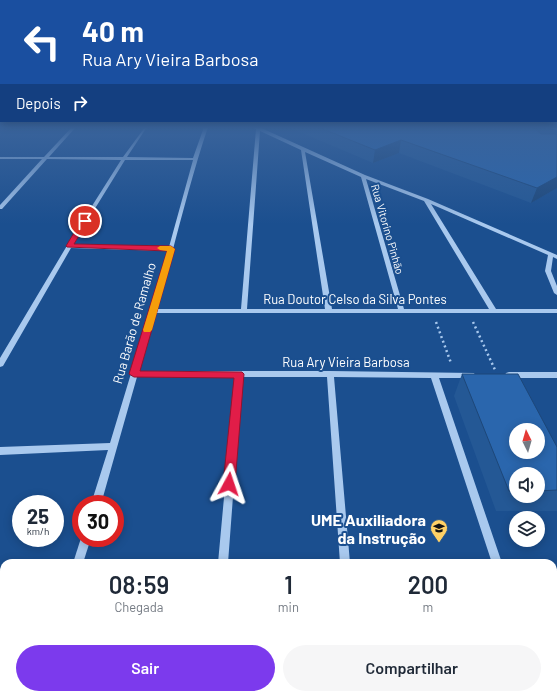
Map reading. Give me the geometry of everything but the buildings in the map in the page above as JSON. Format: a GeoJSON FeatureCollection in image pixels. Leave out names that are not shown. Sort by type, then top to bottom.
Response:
{"type":"FeatureCollection","features":[{"type":"Feature","properties":{"kind":"street"},"geometry":{"type":"LineString","coordinates":[[0,208],[45,160]]}},
{"type":"Feature","properties":{"kind":"street"},"geometry":{"type":"LineString","coordinates":[[0,364],[69,246],[123,160]]}},
{"type":"Feature","properties":{"kind":"street","name":"Rua Barão de Ramalho"},"geometry":{"type":"LineString","coordinates":[[99,495],[171,249],[195,160]]}},
{"type":"Feature","properties":{"kind":"street"},"geometry":{"type":"LineString","coordinates":[[244,311],[254,160]]}},
{"type":"Feature","properties":{"kind":"street"},"geometry":{"type":"LineString","coordinates":[[305,160],[329,311]]}},
{"type":"Feature","properties":{"kind":"street"},"geometry":{"type":"LineString","coordinates":[[327,160],[363,176],[426,200],[554,255],[548,271],[557,293]]}},
{"type":"Feature","properties":{"kind":"street","name":"Rua Vitorino Pinhão"},"geometry":{"type":"LineString","coordinates":[[363,176],[401,310]]}},
{"type":"Feature","properties":{"kind":"street"},"geometry":{"type":"LineString","coordinates":[[426,200],[493,310]]}},
{"type":"Feature","properties":{"kind":"street"},"geometry":{"type":"LineString","coordinates":[[69,246],[171,249]]}},
{"type":"Feature","properties":{"kind":"street","name":"Rua Doutor Celso da Silva Pontes"},"geometry":{"type":"LineString","coordinates":[[153,311],[557,311]]}},
{"type":"Feature","properties":{"kind":"street","name":"Rua Ary Vieira Barbosa"},"geometry":{"type":"LineString","coordinates":[[134,374],[476,375]]}},
{"type":"Feature","properties":{"kind":"street"},"geometry":{"type":"LineString","coordinates":[[223,559],[239,374]]}},
{"type":"Feature","properties":{"kind":"street"},"geometry":{"type":"LineString","coordinates":[[330,374],[345,559]]}},
{"type":"Feature","properties":{"kind":"street"},"geometry":{"type":"LineString","coordinates":[[434,375],[496,559]]}},
{"type":"Feature","properties":{"kind":"street"},"geometry":{"type":"LineString","coordinates":[[497,375],[509,378],[557,375]]}},
{"type":"Feature","properties":{"kind":"street"},"geometry":{"type":"LineString","coordinates":[[0,451],[113,446]]}},
{"type":"Feature","properties":{"kind":"street"},"geometry":{"type":"LineString","coordinates":[[79,559],[83,547]]}},
{"type":"Feature","properties":{"kind":"path"},"geometry":{"type":"LineString","coordinates":[[432,310],[455,375]]}},
{"type":"Feature","properties":{"kind":"path"},"geometry":{"type":"LineString","coordinates":[[468,310],[497,375]]}},
{"type":"Feature","properties":{"kind":"slow traffic"},"geometry":{"type":"LineString","coordinates":[[147,330],[171,249],[160,248]]}},
{"type":"Feature","properties":{"kind":"place","name":"UME Auxiliadora da Instrução"},"geometry":{"type":"Point","coordinates":[439,543]}},
{"type":"Feature","properties":{"kind":"route"},"geometry":{"type":"LineString","coordinates":[[85,221],[69,246],[171,249],[134,374],[239,374],[229,484]]}}]}
